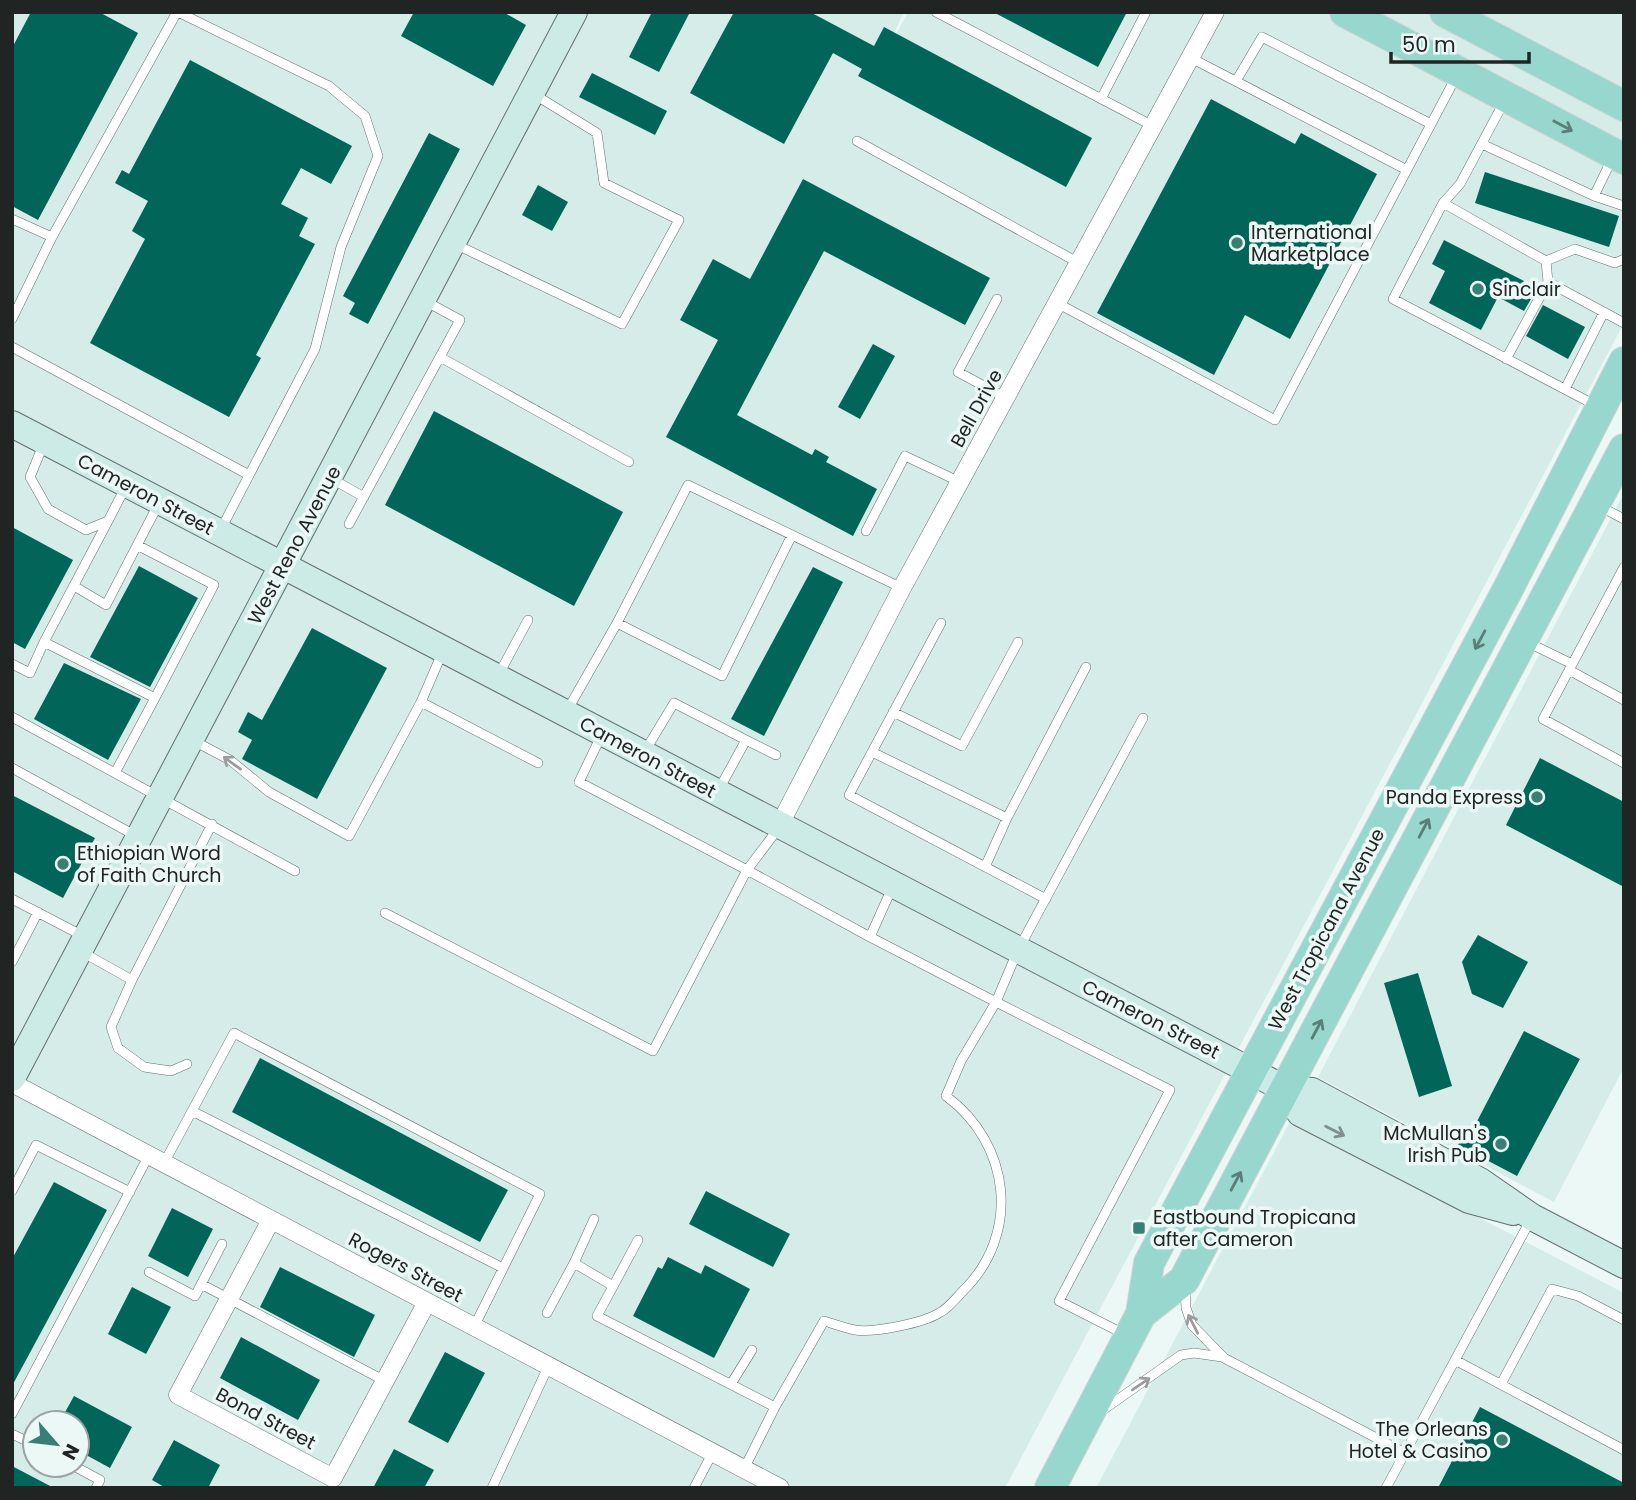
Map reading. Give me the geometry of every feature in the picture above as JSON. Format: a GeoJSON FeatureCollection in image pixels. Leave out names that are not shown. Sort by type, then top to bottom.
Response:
{"type":"FeatureCollection","features":[{"type":"Feature","properties":{"kind":"main road"},"geometry":{"type":"LineString","coordinates":[[1345,12],[1619,156]]}},
{"type":"Feature","properties":{"kind":"main road"},"geometry":{"type":"LineString","coordinates":[[1445,12],[1624,106]]}},
{"type":"Feature","properties":{"kind":"main road","name":"West Tropicana Avenue"},"geometry":{"type":"LineString","coordinates":[[1050,1488],[1135,1325],[1149,1263],[1624,362]]}},
{"type":"Feature","properties":{"kind":"main road"},"geometry":{"type":"LineString","coordinates":[[1523,640],[1515,620],[1517,610],[1576,494],[1583,442]]}},
{"type":"Feature","properties":{"kind":"main road","name":"West Tropicana Avenue"},"geometry":{"type":"LineString","coordinates":[[1135,1325],[1184,1280],[1624,451]]}},
{"type":"Feature","properties":{"kind":"street","name":"Bell Drive"},"geometry":{"type":"LineString","coordinates":[[779,827],[902,588],[1215,12]]}},
{"type":"Feature","properties":{"kind":"street","name":"West Reno Avenue"},"geometry":{"type":"LineString","coordinates":[[12,1081],[532,93],[569,16]]}},
{"type":"Feature","properties":{"kind":"street","name":"Cameron Street"},"geometry":{"type":"LineString","coordinates":[[12,424],[893,887],[1285,1089],[1312,1091],[1320,1095],[1480,1181],[1532,1217],[1624,1265]]}},
{"type":"Feature","properties":{"kind":"street","name":"Rogers Street"},"geometry":{"type":"LineString","coordinates":[[12,1081],[780,1488]]}},
{"type":"Feature","properties":{"kind":"street","name":"Bond Street"},"geometry":{"type":"LineString","coordinates":[[271,1220],[177,1395],[333,1478],[427,1302]]}},
{"type":"Feature","properties":{"kind":"lane"},"geometry":{"type":"LineString","coordinates":[[12,319],[52,237],[177,12],[329,86],[365,116],[378,156],[341,247],[315,349],[219,533]]}},
{"type":"Feature","properties":{"kind":"lane"},"geometry":{"type":"LineString","coordinates":[[936,12],[1153,127]]}},
{"type":"Feature","properties":{"kind":"lane"},"geometry":{"type":"LineString","coordinates":[[1101,99],[1146,12]]}},
{"type":"Feature","properties":{"kind":"lane"},"geometry":{"type":"LineString","coordinates":[[1236,81],[1262,37],[1431,124]]}},
{"type":"Feature","properties":{"kind":"lane"},"geometry":{"type":"LineString","coordinates":[[1191,58],[1407,170]]}},
{"type":"Feature","properties":{"kind":"lane"},"geometry":{"type":"LineString","coordinates":[[1057,303],[1275,420],[1459,70]]}},
{"type":"Feature","properties":{"kind":"lane"},"geometry":{"type":"LineString","coordinates":[[453,243],[622,324],[679,220],[604,183],[597,133],[532,93]]}},
{"type":"Feature","properties":{"kind":"lane"},"geometry":{"type":"LineString","coordinates":[[1507,96],[1460,184],[1443,203],[1393,299],[1600,408]]}},
{"type":"Feature","properties":{"kind":"lane"},"geometry":{"type":"LineString","coordinates":[[857,141],[1079,263]]}},
{"type":"Feature","properties":{"kind":"lane"},"geometry":{"type":"LineString","coordinates":[[1482,144],[1594,196],[1624,205]]}},
{"type":"Feature","properties":{"kind":"lane"},"geometry":{"type":"LineString","coordinates":[[1594,196],[1619,156]]}},
{"type":"Feature","properties":{"kind":"lane"},"geometry":{"type":"LineString","coordinates":[[1443,203],[1546,261]]}},
{"type":"Feature","properties":{"kind":"lane"},"geometry":{"type":"LineString","coordinates":[[12,219],[52,237]]}},
{"type":"Feature","properties":{"kind":"lane"},"geometry":{"type":"LineString","coordinates":[[1546,261],[1574,249],[1615,263],[1624,259]]}},
{"type":"Feature","properties":{"kind":"lane"},"geometry":{"type":"LineString","coordinates":[[1506,359],[1548,282],[1546,261]]}},
{"type":"Feature","properties":{"kind":"lane"},"geometry":{"type":"LineString","coordinates":[[1548,282],[1624,323]]}},
{"type":"Feature","properties":{"kind":"lane"},"geometry":{"type":"LineString","coordinates":[[998,299],[958,372],[1006,398]]}},
{"type":"Feature","properties":{"kind":"lane"},"geometry":{"type":"LineString","coordinates":[[349,524],[460,320],[423,300]]}},
{"type":"Feature","properties":{"kind":"lane"},"geometry":{"type":"LineString","coordinates":[[1565,389],[1604,312]]}},
{"type":"Feature","properties":{"kind":"lane"},"geometry":{"type":"LineString","coordinates":[[12,347],[249,474]]}},
{"type":"Feature","properties":{"kind":"lane"},"geometry":{"type":"LineString","coordinates":[[440,357],[629,462]]}},
{"type":"Feature","properties":{"kind":"lane"},"geometry":{"type":"LineString","coordinates":[[44,441],[30,477],[48,509],[86,530],[108,521]]}},
{"type":"Feature","properties":{"kind":"lane"},"geometry":{"type":"LineString","coordinates":[[866,531],[905,456],[960,482]]}},
{"type":"Feature","properties":{"kind":"lane"},"geometry":{"type":"LineString","coordinates":[[330,478],[363,497]]}},
{"type":"Feature","properties":{"kind":"lane"},"geometry":{"type":"LineString","coordinates":[[12,664],[30,673],[127,484]]}},
{"type":"Feature","properties":{"kind":"lane"},"geometry":{"type":"LineString","coordinates":[[566,713],[617,623],[688,485],[902,588]]}},
{"type":"Feature","properties":{"kind":"lane"},"geometry":{"type":"LineString","coordinates":[[74,586],[106,605],[159,502]]}},
{"type":"Feature","properties":{"kind":"lane"},"geometry":{"type":"LineString","coordinates":[[1595,504],[1624,519]]}},
{"type":"Feature","properties":{"kind":"lane"},"geometry":{"type":"LineString","coordinates":[[617,623],[722,676],[792,535]]}},
{"type":"Feature","properties":{"kind":"lane"},"geometry":{"type":"LineString","coordinates":[[116,771],[214,585],[137,545]]}},
{"type":"Feature","properties":{"kind":"lane"},"geometry":{"type":"LineString","coordinates":[[1624,567],[1544,719],[1624,763]]}},
{"type":"Feature","properties":{"kind":"lane"},"geometry":{"type":"LineString","coordinates":[[497,678],[528,620]]}},
{"type":"Feature","properties":{"kind":"lane"},"geometry":{"type":"LineString","coordinates":[[941,623],[849,795],[1046,899]]}},
{"type":"Feature","properties":{"kind":"lane"},"geometry":{"type":"LineString","coordinates":[[1523,640],[1624,700]]}},
{"type":"Feature","properties":{"kind":"lane"},"geometry":{"type":"LineString","coordinates":[[44,642],[155,698]]}},
{"type":"Feature","properties":{"kind":"lane"},"geometry":{"type":"LineString","coordinates":[[893,712],[962,746],[1018,642]]}},
{"type":"Feature","properties":{"kind":"lane"},"geometry":{"type":"LineString","coordinates":[[192,739],[230,760],[269,792],[349,836],[421,702],[444,650]]}},
{"type":"Feature","properties":{"kind":"lane"},"geometry":{"type":"LineString","coordinates":[[985,867],[1007,818],[1086,667]]}},
{"type":"Feature","properties":{"kind":"lane"},"geometry":{"type":"LineString","coordinates":[[421,702],[538,763]]}},
{"type":"Feature","properties":{"kind":"lane"},"geometry":{"type":"LineString","coordinates":[[643,754],[674,703],[776,755]]}},
{"type":"Feature","properties":{"kind":"lane"},"geometry":{"type":"LineString","coordinates":[[12,717],[162,795],[295,871]]}},
{"type":"Feature","properties":{"kind":"lane"},"geometry":{"type":"LineString","coordinates":[[744,1469],[775,1407],[824,1321],[858,1330],[890,1327],[940,1313],[979,1275],[999,1236],[1002,1189],[987,1140],[959,1105],[946,1096],[961,1061],[996,1002],[1018,950],[1143,718]]}},
{"type":"Feature","properties":{"kind":"lane"},"geometry":{"type":"LineString","coordinates":[[602,733],[579,782],[870,937],[1170,1090],[1059,1301],[1135,1325]]}},
{"type":"Feature","properties":{"kind":"lane"},"geometry":{"type":"LineString","coordinates":[[718,793],[746,740]]}},
{"type":"Feature","properties":{"kind":"lane"},"geometry":{"type":"LineString","coordinates":[[872,752],[1007,818]]}},
{"type":"Feature","properties":{"kind":"lane"},"geometry":{"type":"LineString","coordinates":[[12,768],[139,838]]}},
{"type":"Feature","properties":{"kind":"lane"},"geometry":{"type":"LineString","coordinates":[[187,1064],[171,1071],[144,1067],[118,1048],[111,1027],[132,980],[212,824]]}},
{"type":"Feature","properties":{"kind":"lane"},"geometry":{"type":"LineString","coordinates":[[385,913],[653,1051],[747,870],[779,827]]}},
{"type":"Feature","properties":{"kind":"lane"},"geometry":{"type":"LineString","coordinates":[[870,937],[893,887]]}},
{"type":"Feature","properties":{"kind":"lane"},"geometry":{"type":"LineString","coordinates":[[12,899],[38,912],[132,980]]}},
{"type":"Feature","properties":{"kind":"lane"},"geometry":{"type":"LineString","coordinates":[[12,962],[38,912]]}},
{"type":"Feature","properties":{"kind":"lane"},"geometry":{"type":"LineString","coordinates":[[12,1414],[130,1192],[192,1111],[234,1033],[540,1194],[474,1326]]}},
{"type":"Feature","properties":{"kind":"lane"},"geometry":{"type":"LineString","coordinates":[[192,1111],[503,1268]]}},
{"type":"Feature","properties":{"kind":"lane"},"geometry":{"type":"LineString","coordinates":[[12,1191],[36,1145],[130,1192]]}},
{"type":"Feature","properties":{"kind":"lane"},"geometry":{"type":"LineString","coordinates":[[1386,1488],[1532,1217]]}},
{"type":"Feature","properties":{"kind":"lane"},"geometry":{"type":"LineString","coordinates":[[547,1313],[594,1219]]}},
{"type":"Feature","properties":{"kind":"lane"},"geometry":{"type":"LineString","coordinates":[[638,1240],[597,1316],[775,1407]]}},
{"type":"Feature","properties":{"kind":"lane"},"geometry":{"type":"LineString","coordinates":[[149,1272],[195,1296],[222,1244]]}},
{"type":"Feature","properties":{"kind":"lane"},"geometry":{"type":"LineString","coordinates":[[574,1263],[613,1286]]}},
{"type":"Feature","properties":{"kind":"lane"},"geometry":{"type":"LineString","coordinates":[[1184,1280],[1186,1308],[1192,1325],[1224,1358]]}},
{"type":"Feature","properties":{"kind":"lane"},"geometry":{"type":"LineString","coordinates":[[201,1284],[385,1381]]}},
{"type":"Feature","properties":{"kind":"lane"},"geometry":{"type":"LineString","coordinates":[[1501,1384],[1552,1289],[1578,1296],[1624,1320]]}},
{"type":"Feature","properties":{"kind":"lane"},"geometry":{"type":"LineString","coordinates":[[731,1384],[752,1350]]}},
{"type":"Feature","properties":{"kind":"lane"},"geometry":{"type":"LineString","coordinates":[[1084,1422],[1181,1355],[1195,1353],[1224,1358],[1405,1453]]}},
{"type":"Feature","properties":{"kind":"lane"},"geometry":{"type":"LineString","coordinates":[[1455,1360],[1624,1450]]}},
{"type":"Feature","properties":{"kind":"lane"},"geometry":{"type":"LineString","coordinates":[[492,1488],[548,1367]]}},
{"type":"Feature","properties":{"kind":"lane"},"geometry":{"type":"LineString","coordinates":[[694,1488],[713,1452]]}},
{"type":"Feature","properties":{"kind":"lane"},"geometry":{"type":"LineString","coordinates":[[91,1475],[100,1480],[96,1488]]}},
{"type":"Feature","properties":{"kind":"shaded area"},"geometry":{"type":"Polygon","coordinates":[[[12,12],[904,12],[876,72],[908,12],[1624,12],[1624,323],[1005,1488],[12,1488],[12,12]]]}},
{"type":"Feature","properties":{"kind":"shaded area"},"geometry":{"type":"Polygon","coordinates":[[[1624,493],[1624,1067],[1554,1202],[1318,1077],[1624,493]]]}},
{"type":"Feature","properties":{"kind":"shaded area"},"geometry":{"type":"Polygon","coordinates":[[[1291,1120],[1624,1293],[1624,1488],[1096,1488],[1291,1120]]]}},
{"type":"Feature","properties":{"kind":"building"},"geometry":{"type":"Polygon","coordinates":[[[31,12],[99,12],[138,33],[38,220],[12,206],[12,48],[31,12]]]}},
{"type":"Feature","properties":{"kind":"building"},"geometry":{"type":"Polygon","coordinates":[[[414,12],[503,12],[526,25],[493,86],[401,36],[414,12]]]}},
{"type":"Feature","properties":{"kind":"building"},"geometry":{"type":"Polygon","coordinates":[[[652,12],[690,12],[659,72],[629,57],[652,12]]]}},
{"type":"Feature","properties":{"kind":"building"},"geometry":{"type":"Polygon","coordinates":[[[734,12],[810,12],[874,46],[884,27],[1092,138],[1066,187],[858,76],[862,69],[833,53],[784,144],[690,93],[734,12]]]}},
{"type":"Feature","properties":{"kind":"building"},"geometry":{"type":"Polygon","coordinates":[[[993,12],[1127,12],[1098,67],[993,12]]]}},
{"type":"Feature","properties":{"kind":"building"},"geometry":{"type":"Polygon","coordinates":[[[190,60],[352,146],[331,184],[301,168],[281,204],[308,218],[299,236],[315,244],[256,355],[261,358],[229,417],[90,343],[145,239],[132,231],[148,201],[115,183],[122,170],[129,174],[190,60]]]}},
{"type":"Feature","properties":{"kind":"building"},"geometry":{"type":"Polygon","coordinates":[[[592,73],[667,111],[655,135],[579,97],[592,73]]]}},
{"type":"Feature","properties":{"kind":"building","name":"International Marketplace"},"geometry":{"type":"Polygon","coordinates":[[[1211,99],[1295,144],[1301,133],[1377,174],[1290,339],[1245,315],[1214,375],[1097,313],[1211,99]]]}},
{"type":"Feature","properties":{"kind":"building"},"geometry":{"type":"Polygon","coordinates":[[[429,133],[460,149],[368,324],[349,314],[355,303],[343,296],[429,133]]]}},
{"type":"Feature","properties":{"kind":"building"},"geometry":{"type":"Polygon","coordinates":[[[1485,172],[1619,216],[1609,247],[1475,203],[1485,172]]]}},
{"type":"Feature","properties":{"kind":"building"},"geometry":{"type":"Polygon","coordinates":[[[803,179],[990,278],[965,325],[824,251],[737,415],[812,455],[815,449],[829,457],[826,462],[877,489],[853,536],[666,437],[718,340],[680,320],[713,259],[750,279],[803,179]]]}},
{"type":"Feature","properties":{"kind":"building"},"geometry":{"type":"Polygon","coordinates":[[[538,185],[568,202],[552,231],[522,215],[538,185]]]}},
{"type":"Feature","properties":{"kind":"building","name":"Sinclair"},"geometry":{"type":"Polygon","coordinates":[[[1444,240],[1524,281],[1519,292],[1531,299],[1524,311],[1498,297],[1481,330],[1429,303],[1445,271],[1432,264],[1444,240]]]}},
{"type":"Feature","properties":{"kind":"building"},"geometry":{"type":"Polygon","coordinates":[[[1543,305],[1585,327],[1568,359],[1526,336],[1543,305]]]}},
{"type":"Feature","properties":{"kind":"building"},"geometry":{"type":"Polygon","coordinates":[[[873,344],[895,356],[860,419],[838,407],[873,344]]]}},
{"type":"Feature","properties":{"kind":"building"},"geometry":{"type":"Polygon","coordinates":[[[434,411],[623,512],[574,606],[385,505],[434,411]]]}},
{"type":"Feature","properties":{"kind":"building"},"geometry":{"type":"Polygon","coordinates":[[[12,527],[73,560],[25,649],[12,642],[12,527]]]}},
{"type":"Feature","properties":{"kind":"building"},"geometry":{"type":"Polygon","coordinates":[[[139,566],[198,598],[150,687],[90,657],[139,566]]]}},
{"type":"Feature","properties":{"kind":"building"},"geometry":{"type":"Polygon","coordinates":[[[813,567],[843,582],[764,736],[731,719],[813,567]]]}},
{"type":"Feature","properties":{"kind":"building"},"geometry":{"type":"Polygon","coordinates":[[[312,628],[387,668],[317,799],[242,759],[252,740],[238,732],[248,712],[262,720],[312,628]]]}},
{"type":"Feature","properties":{"kind":"building"},"geometry":{"type":"Polygon","coordinates":[[[64,663],[141,699],[108,760],[34,719],[64,663]]]}},
{"type":"Feature","properties":{"kind":"building"},"geometry":{"type":"Polygon","coordinates":[[[1540,758],[1624,802],[1624,887],[1506,825],[1540,758]]]}},
{"type":"Feature","properties":{"kind":"building"},"geometry":{"type":"Polygon","coordinates":[[[12,795],[95,838],[63,898],[12,871],[12,795]]]}},
{"type":"Feature","properties":{"kind":"building"},"geometry":{"type":"Polygon","coordinates":[[[1478,935],[1528,962],[1503,1008],[1472,994],[1462,962],[1478,935]]]}},
{"type":"Feature","properties":{"kind":"building"},"geometry":{"type":"Polygon","coordinates":[[[1418,973],[1452,1086],[1419,1097],[1384,983],[1418,973]]]}},
{"type":"Feature","properties":{"kind":"building"},"geometry":{"type":"Polygon","coordinates":[[[1524,1031],[1580,1059],[1517,1176],[1458,1145],[1467,1128],[1472,1131],[1524,1031]]]}},
{"type":"Feature","properties":{"kind":"building"},"geometry":{"type":"Polygon","coordinates":[[[260,1058],[508,1190],[480,1242],[232,1112],[260,1058]]]}},
{"type":"Feature","properties":{"kind":"building"},"geometry":{"type":"Polygon","coordinates":[[[54,1182],[107,1210],[12,1386],[12,1259],[54,1182]]]}},
{"type":"Feature","properties":{"kind":"building"},"geometry":{"type":"Polygon","coordinates":[[[706,1191],[790,1234],[773,1267],[689,1224],[706,1191]]]}},
{"type":"Feature","properties":{"kind":"building"},"geometry":{"type":"Polygon","coordinates":[[[172,1208],[213,1229],[188,1277],[148,1256],[172,1208]]]}},
{"type":"Feature","properties":{"kind":"building"},"geometry":{"type":"Polygon","coordinates":[[[668,1257],[701,1274],[705,1265],[750,1289],[714,1358],[633,1316],[658,1267],[662,1269],[668,1257]]]}},
{"type":"Feature","properties":{"kind":"building"},"geometry":{"type":"Polygon","coordinates":[[[280,1267],[375,1315],[354,1357],[260,1307],[280,1267]]]}},
{"type":"Feature","properties":{"kind":"building"},"geometry":{"type":"Polygon","coordinates":[[[132,1287],[171,1307],[146,1354],[108,1334],[132,1287]]]}},
{"type":"Feature","properties":{"kind":"building"},"geometry":{"type":"Polygon","coordinates":[[[241,1337],[320,1380],[298,1420],[220,1378],[241,1337]]]}},
{"type":"Feature","properties":{"kind":"building"},"geometry":{"type":"Polygon","coordinates":[[[445,1352],[485,1373],[448,1443],[408,1422],[445,1352]]]}},
{"type":"Feature","properties":{"kind":"building"},"geometry":{"type":"Polygon","coordinates":[[[74,1396],[132,1427],[110,1468],[91,1458],[91,1409],[67,1409],[74,1396]]]}},
{"type":"Feature","properties":{"kind":"building","name":"The Orleans Hotel & Casino"},"geometry":{"type":"Polygon","coordinates":[[[1480,1407],[1624,1483],[1624,1488],[1438,1488],[1480,1407]]]}},
{"type":"Feature","properties":{"kind":"building"},"geometry":{"type":"Polygon","coordinates":[[[174,1440],[220,1465],[208,1488],[166,1488],[152,1480],[174,1440]]]}},
{"type":"Feature","properties":{"kind":"building"},"geometry":{"type":"Polygon","coordinates":[[[394,1449],[434,1470],[424,1488],[373,1488],[394,1449]]]}},
{"type":"Feature","properties":{"kind":"building"},"geometry":{"type":"Polygon","coordinates":[[[12,1466],[21,1471],[21,1479],[37,1479],[54,1488],[12,1488],[12,1466]]]}},
{"type":"Feature","properties":{"kind":"place","name":"International Marketplace"},"geometry":{"type":"Point","coordinates":[1237,243]}},
{"type":"Feature","properties":{"kind":"place","name":"Sinclair"},"geometry":{"type":"Point","coordinates":[1478,289]}},
{"type":"Feature","properties":{"kind":"place","name":"Panda Express"},"geometry":{"type":"Point","coordinates":[1537,797]}},
{"type":"Feature","properties":{"kind":"place","name":"Ethiopian Word of Faith Church"},"geometry":{"type":"Point","coordinates":[63,864]}},
{"type":"Feature","properties":{"kind":"place","name":"McMullan's Irish Pub"},"geometry":{"type":"Point","coordinates":[1501,1144]}},
{"type":"Feature","properties":{"kind":"place","name":"Eastbound Tropicana after Cameron"},"geometry":{"type":"Point","coordinates":[1139,1228]}},
{"type":"Feature","properties":{"kind":"place","name":"The Orleans Hotel & Casino"},"geometry":{"type":"Point","coordinates":[1502,1440]}}]}
